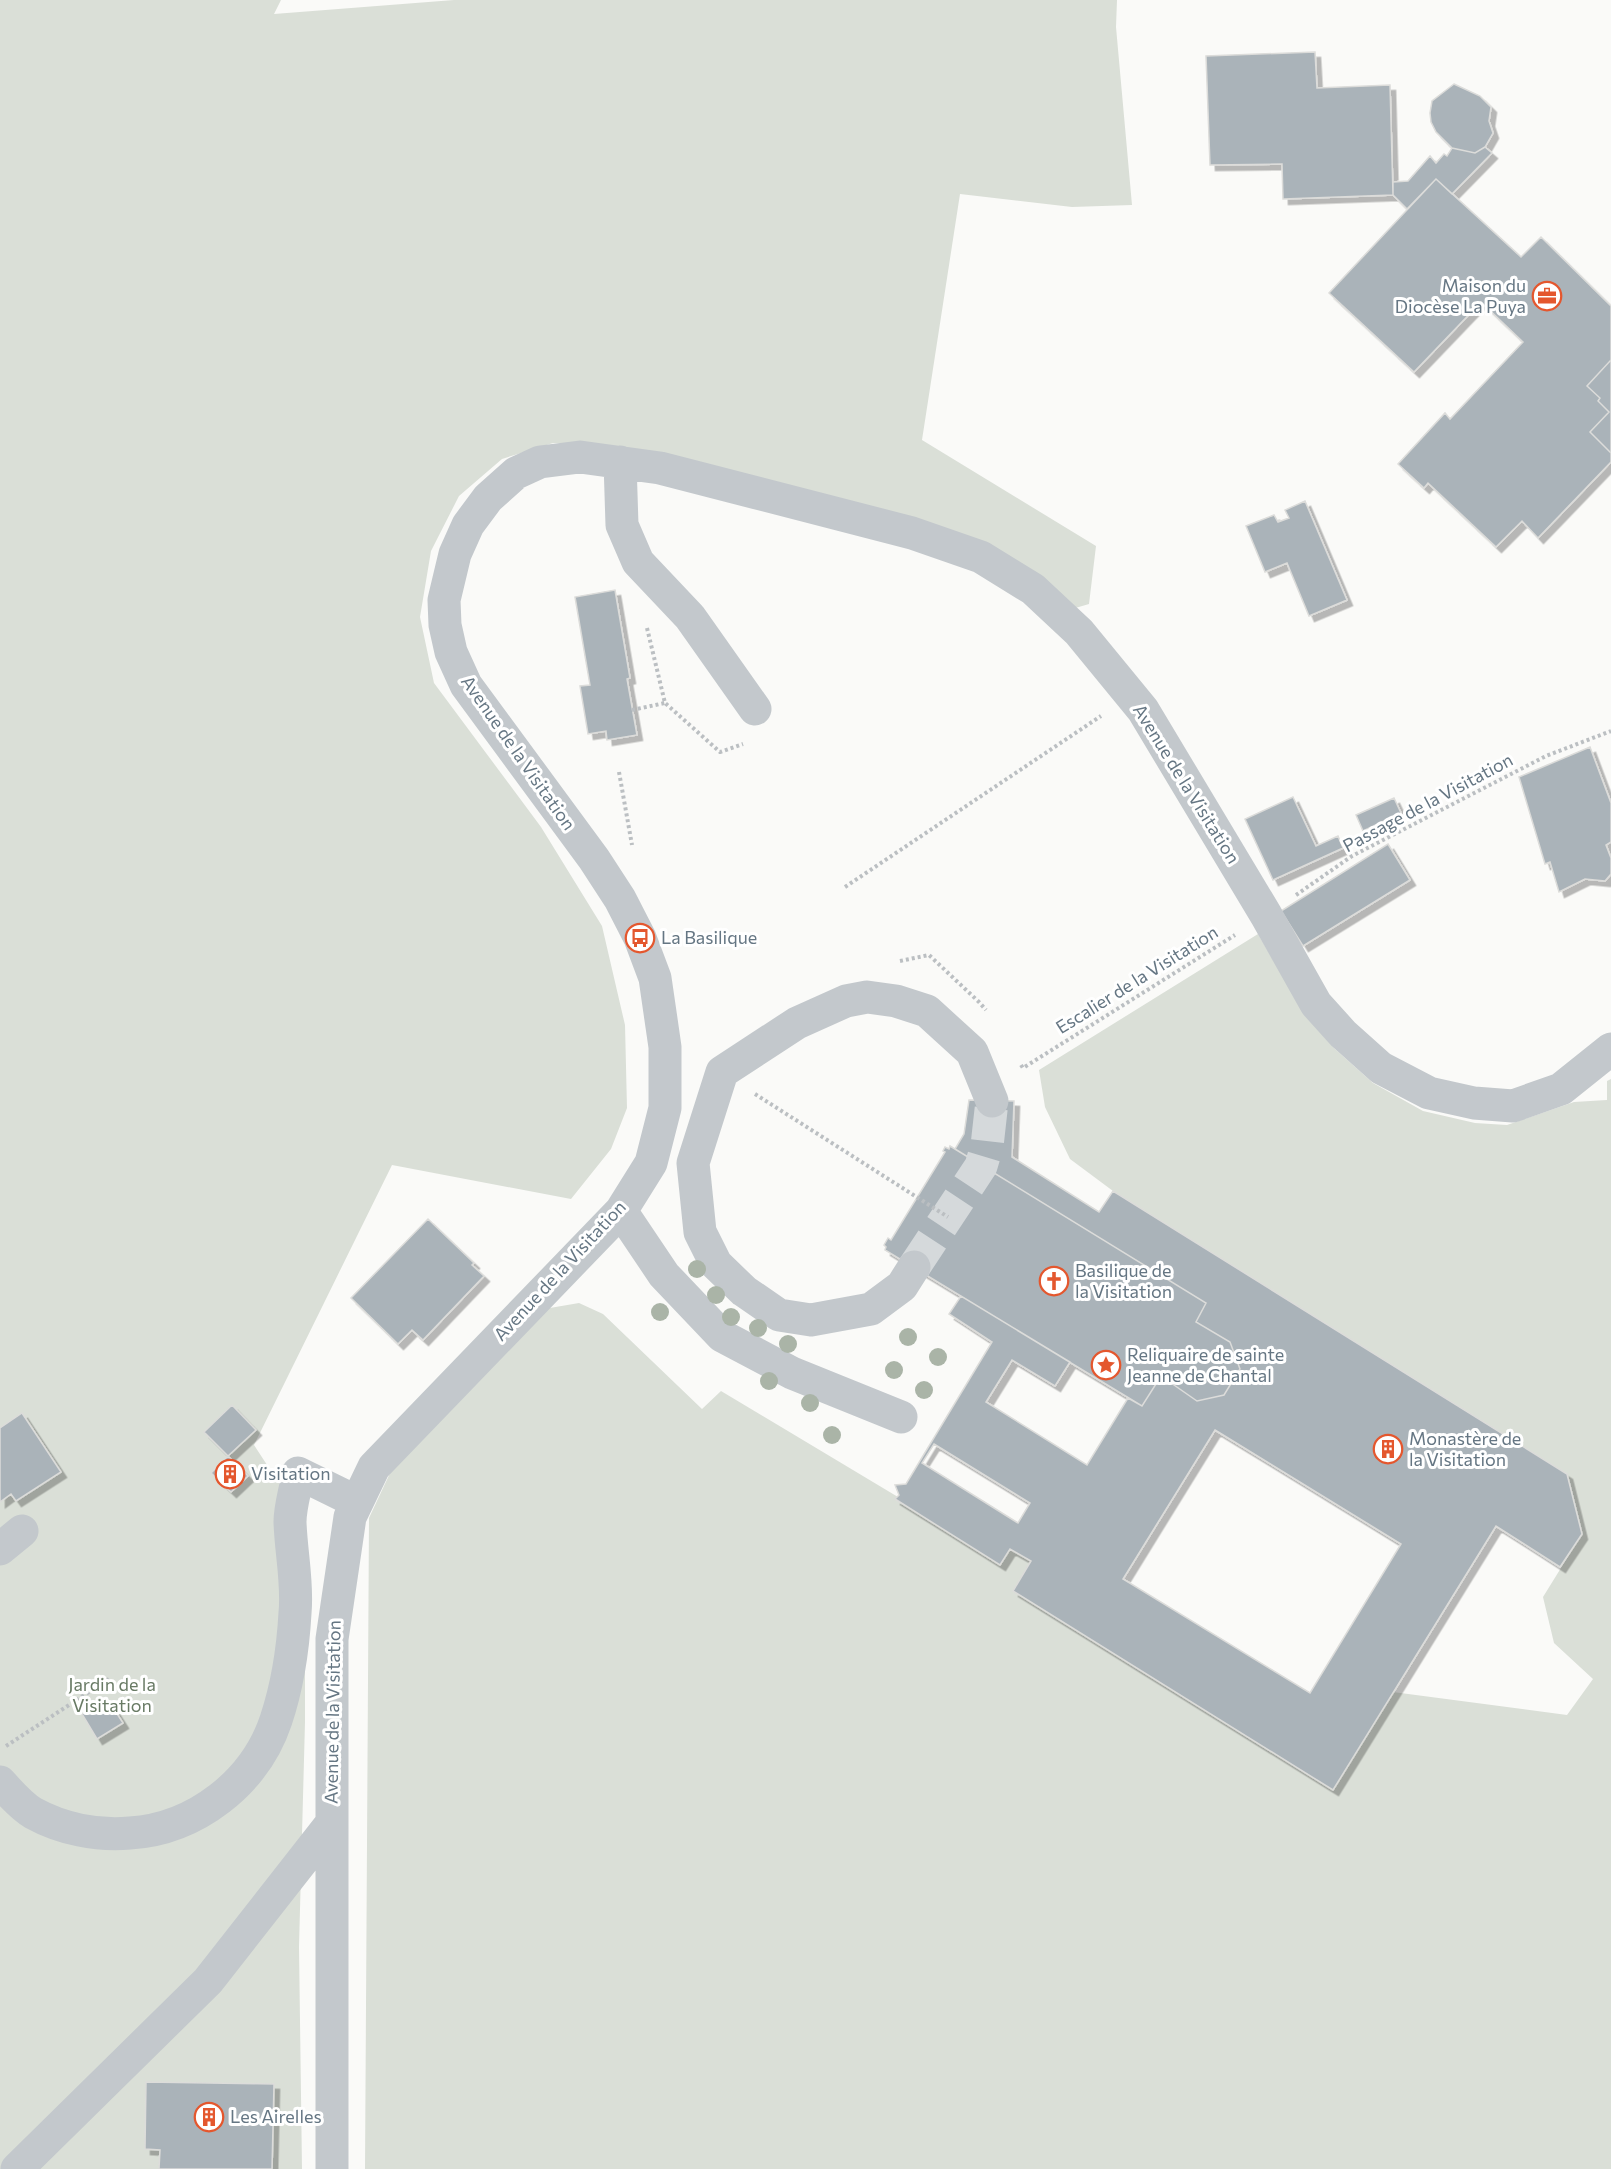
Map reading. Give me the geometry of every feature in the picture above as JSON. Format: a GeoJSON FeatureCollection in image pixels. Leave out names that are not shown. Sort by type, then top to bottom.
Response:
{"type":"FeatureCollection","features":[{"type":"Feature","properties":{"kind":"street","name":"Avenue de la Visitation"},"geometry":{"type":"LineString","coordinates":[[332,2169],[332,1639],[350,1516],[374,1467],[621,1211],[651,1163],[665,1108],[665,1047],[655,978],[640,938],[620,899],[594,859],[466,685],[451,652],[445,625],[444,600],[455,554],[468,525],[488,498],[516,473],[540,462],[580,457],[660,468],[912,533],[981,556],[1033,589],[1078,632],[1143,710],[1266,915],[1316,1004],[1343,1034],[1381,1068],[1429,1093],[1474,1103],[1513,1106],[1561,1089],[1611,1049]]}},
{"type":"Feature","properties":{"kind":"street"},"geometry":{"type":"LineString","coordinates":[[620,462],[622,525],[638,562],[690,617],[755,709]]}},
{"type":"Feature","properties":{"kind":"street"},"geometry":{"type":"LineString","coordinates":[[914,1267],[902,1286],[871,1309],[811,1320],[779,1314],[744,1291],[716,1264],[700,1232],[693,1163],[722,1072],[797,1023],[846,1001],[867,998],[896,1000],[927,1011],[972,1052],[992,1101]]}},
{"type":"Feature","properties":{"kind":"street"},"geometry":{"type":"LineString","coordinates":[[621,1211],[664,1275],[722,1336],[792,1373],[901,1417]]}},
{"type":"Feature","properties":{"kind":"street"},"geometry":{"type":"LineString","coordinates":[[0,1782],[31,1812],[55,1823],[85,1831],[114,1834],[144,1832],[174,1824],[201,1812],[225,1794],[246,1773],[263,1749],[276,1722],[284,1692],[296,1611],[295,1562],[290,1520],[298,1473],[357,1502]]}},
{"type":"Feature","properties":{"kind":"street"},"geometry":{"type":"LineString","coordinates":[[17,2169],[208,1981],[331,1824]]}},
{"type":"Feature","properties":{"kind":"path"},"geometry":{"type":"LineString","coordinates":[[657,582],[645,621],[665,703],[720,752]]}},
{"type":"Feature","properties":{"kind":"path"},"geometry":{"type":"LineString","coordinates":[[845,887],[1132,696]]}},
{"type":"Feature","properties":{"kind":"path"},"geometry":{"type":"LineString","coordinates":[[632,710],[665,703]]}},
{"type":"Feature","properties":{"kind":"path","name":"Passage de la Visitation"},"geometry":{"type":"LineString","coordinates":[[1266,915],[1352,856],[1546,756],[1611,730]]}},
{"type":"Feature","properties":{"kind":"path"},"geometry":{"type":"LineString","coordinates":[[619,772],[632,848]]}},
{"type":"Feature","properties":{"kind":"path","name":"Escalier de la Visitation"},"geometry":{"type":"LineString","coordinates":[[1023,1068],[1266,915]]}},
{"type":"Feature","properties":{"kind":"path"},"geometry":{"type":"LineString","coordinates":[[722,1072],[948,1216]]}},
{"type":"Feature","properties":{"kind":"path"},"geometry":{"type":"LineString","coordinates":[[0,1749],[109,1679]]}},
{"type":"Feature","properties":{"kind":"green space","name":"Jardin de la Visitation"},"geometry":{"type":"Polygon","coordinates":[[[0,0],[281,0],[274,14],[454,0],[1117,0],[1116,27],[1132,205],[1072,207],[960,194],[922,440],[1096,546],[1089,604],[1072,609],[955,538],[598,444],[553,443],[502,459],[459,496],[431,551],[420,617],[434,683],[541,827],[602,926],[625,1025],[627,1108],[611,1149],[571,1199],[392,1165],[254,1445],[305,1523],[305,1722],[299,1947],[302,2169],[0,2169],[0,0]]]}},
{"type":"Feature","properties":{"kind":"green space"},"geometry":{"type":"Polygon","coordinates":[[[1258,934],[1305,1015],[1335,1049],[1373,1083],[1423,1111],[1475,1123],[1507,1125],[1574,1102],[1607,1100],[1607,1081],[1611,1079],[1611,2169],[365,2169],[369,1518],[391,1471],[544,1309],[579,1303],[603,1314],[702,1409],[721,1391],[898,1497],[896,1500],[1000,1564],[1010,1549],[1031,1561],[1013,1591],[1333,1790],[1393,1692],[1567,1715],[1593,1679],[1554,1643],[1543,1597],[1582,1534],[1567,1474],[1113,1191],[1070,1159],[1045,1107],[1039,1070],[1258,934]]]}},
{"type":"Feature","properties":{"kind":"building"},"geometry":{"type":"Polygon","coordinates":[[[1315,52],[1317,88],[1390,85],[1393,195],[1283,199],[1282,164],[1210,165],[1206,56],[1315,52]]]}},
{"type":"Feature","properties":{"kind":"building"},"geometry":{"type":"Polygon","coordinates":[[[1454,84],[1480,96],[1491,107],[1489,121],[1493,133],[1485,147],[1475,153],[1452,148],[1436,132],[1431,122],[1432,101],[1454,84]]]}},
{"type":"Feature","properties":{"kind":"building"},"geometry":{"type":"Polygon","coordinates":[[[1485,147],[1492,153],[1452,194],[1436,179],[1407,209],[1393,195],[1393,182],[1408,181],[1430,156],[1436,163],[1444,154],[1447,156],[1452,148],[1475,153],[1485,147]]]}},
{"type":"Feature","properties":{"kind":"building"},"geometry":{"type":"Polygon","coordinates":[[[1436,179],[1521,257],[1541,237],[1611,306],[1611,360],[1587,386],[1600,398],[1598,401],[1609,412],[1590,432],[1611,453],[1611,462],[1538,538],[1522,521],[1496,547],[1428,483],[1424,488],[1398,464],[1445,413],[1450,419],[1523,342],[1481,302],[1414,372],[1329,293],[1436,179]]]}},
{"type":"Feature","properties":{"kind":"building"},"geometry":{"type":"Polygon","coordinates":[[[1611,360],[1611,453],[1590,432],[1609,412],[1598,401],[1600,398],[1587,386],[1611,360]]]}},
{"type":"Feature","properties":{"kind":"building"},"geometry":{"type":"Polygon","coordinates":[[[1305,501],[1347,600],[1309,616],[1287,563],[1265,572],[1246,526],[1274,515],[1278,522],[1289,518],[1285,510],[1305,501]]]}},
{"type":"Feature","properties":{"kind":"building"},"geometry":{"type":"Polygon","coordinates":[[[615,590],[637,735],[607,740],[606,731],[588,734],[580,686],[590,685],[575,597],[615,590]]]}},
{"type":"Feature","properties":{"kind":"building"},"geometry":{"type":"Polygon","coordinates":[[[1590,747],[1611,803],[1611,842],[1606,845],[1611,858],[1611,874],[1605,881],[1585,879],[1559,892],[1550,862],[1545,864],[1519,777],[1590,747]]]}},
{"type":"Feature","properties":{"kind":"building"},"geometry":{"type":"Polygon","coordinates":[[[1293,797],[1316,846],[1338,836],[1343,848],[1273,880],[1245,819],[1293,797]]]}},
{"type":"Feature","properties":{"kind":"building"},"geometry":{"type":"Polygon","coordinates":[[[1394,798],[1401,813],[1363,831],[1356,815],[1394,798]]]}},
{"type":"Feature","properties":{"kind":"building"},"geometry":{"type":"Polygon","coordinates":[[[1388,844],[1410,880],[1303,946],[1281,911],[1388,844]]]}},
{"type":"Feature","properties":{"kind":"building","name":"Monastère de la Visitation"},"geometry":{"type":"Polygon","coordinates":[[[969,1100],[1014,1101],[1012,1157],[1099,1212],[1113,1191],[1567,1474],[1582,1534],[1560,1567],[1496,1526],[1333,1790],[1013,1591],[1031,1561],[1010,1549],[1000,1565],[895,1499],[899,1495],[895,1485],[906,1484],[992,1342],[949,1314],[961,1296],[1070,1362],[1055,1386],[1012,1360],[986,1402],[1087,1465],[1128,1398],[1142,1406],[1161,1376],[1197,1401],[1224,1395],[1240,1369],[1230,1342],[1196,1322],[1206,1303],[955,1149],[964,1134],[969,1100]],[[1215,1430],[1123,1579],[1310,1693],[1401,1544],[1215,1430]],[[934,1444],[922,1463],[1018,1523],[1030,1503],[934,1444]]]}},
{"type":"Feature","properties":{"kind":"building","name":"Basilique de la Visitation"},"geometry":{"type":"Polygon","coordinates":[[[950,1146],[1206,1303],[1196,1322],[1230,1342],[1240,1369],[1224,1395],[1197,1401],[1161,1376],[1142,1406],[885,1250],[884,1245],[888,1238],[891,1240],[945,1152],[943,1151],[945,1147],[949,1149],[950,1146]]]}},
{"type":"Feature","properties":{"kind":"building"},"geometry":{"type":"Polygon","coordinates":[[[428,1219],[474,1263],[472,1265],[484,1276],[423,1340],[412,1330],[398,1344],[351,1298],[428,1219]]]}},
{"type":"Feature","properties":{"kind":"building"},"geometry":{"type":"Polygon","coordinates":[[[232,1405],[256,1430],[228,1456],[204,1432],[232,1405]]]}},
{"type":"Feature","properties":{"kind":"building"},"geometry":{"type":"Polygon","coordinates":[[[22,1413],[61,1472],[16,1501],[11,1494],[0,1502],[0,1428],[22,1413]]]}},
{"type":"Feature","properties":{"kind":"building","name":"Visitation"},"geometry":{"type":"Polygon","coordinates":[[[228,1456],[248,1476],[231,1492],[211,1473],[228,1456]]]}},
{"type":"Feature","properties":{"kind":"building"},"geometry":{"type":"Polygon","coordinates":[[[107,1698],[123,1723],[97,1739],[82,1714],[107,1698]]]}},
{"type":"Feature","properties":{"kind":"building","name":"Les Airelles"},"geometry":{"type":"Polygon","coordinates":[[[146,2082],[274,2084],[272,2169],[159,2169],[160,2150],[145,2149],[146,2082]]]}},
{"type":"Feature","properties":{"kind":"tunnel"},"geometry":{"type":"LineString","coordinates":[[914,1267],[981,1166],[987,1146],[992,1101]]}},
{"type":"Feature","properties":{"kind":"place","name":"Maison du Diocèse La Puya"},"geometry":{"type":"Point","coordinates":[1547,296]}},
{"type":"Feature","properties":{"kind":"place","name":"La Basilique"},"geometry":{"type":"Point","coordinates":[640,938]}},
{"type":"Feature","properties":{"kind":"place","name":"Basilique de la Visitation"},"geometry":{"type":"Point","coordinates":[1054,1281]}},
{"type":"Feature","properties":{"kind":"place","name":"Reliquaire de sainte Jeanne de Chantal"},"geometry":{"type":"Point","coordinates":[1106,1365]}},
{"type":"Feature","properties":{"kind":"place","name":"Monastère de la Visitation"},"geometry":{"type":"Point","coordinates":[1388,1449]}},
{"type":"Feature","properties":{"kind":"place","name":"Visitation"},"geometry":{"type":"Point","coordinates":[230,1474]}},
{"type":"Feature","properties":{"kind":"place","name":"Les Airelles"},"geometry":{"type":"Point","coordinates":[209,2117]}}]}
